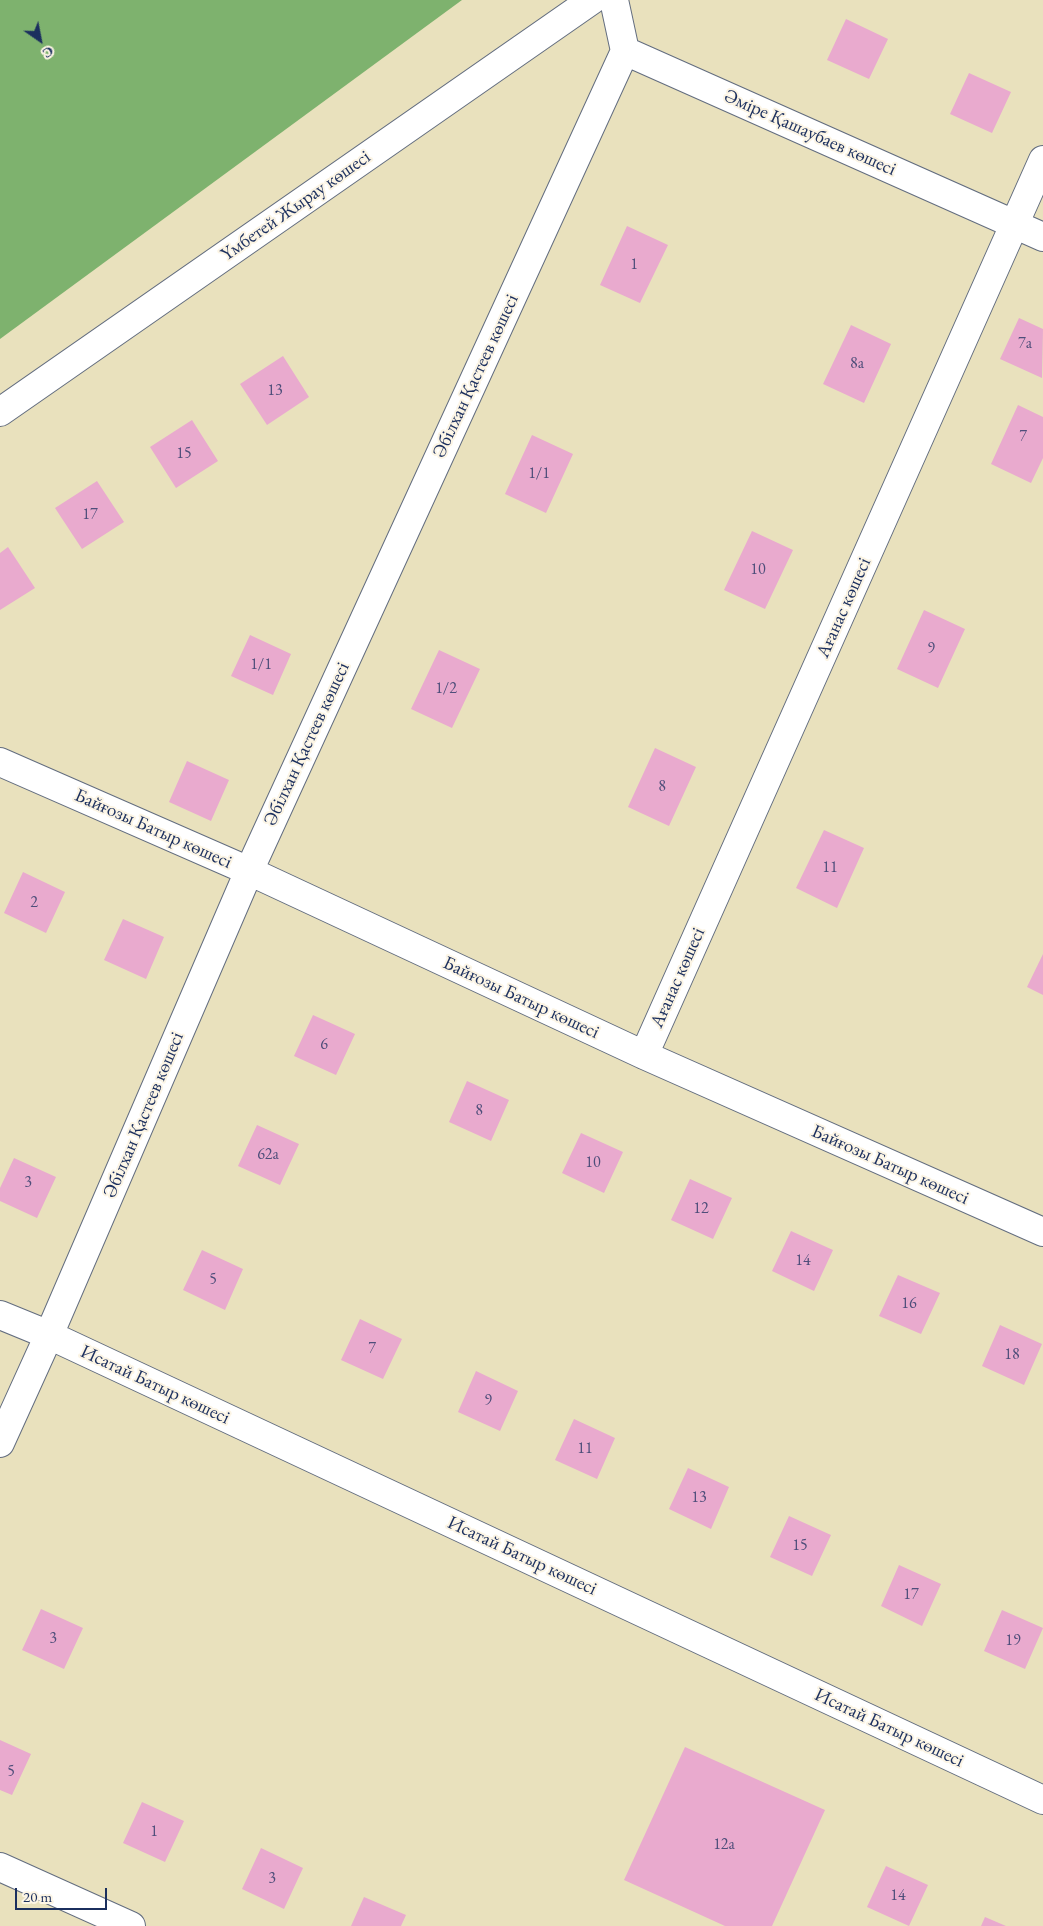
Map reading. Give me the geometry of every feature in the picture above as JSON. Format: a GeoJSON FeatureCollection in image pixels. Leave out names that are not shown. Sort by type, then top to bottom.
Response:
{"type":"FeatureCollection","features":[{"type":"Feature","properties":{"kind":"street","name":"Үмбетей Жырау көшесі"},"geometry":{"type":"LineString","coordinates":[[0,412],[592,0]]}},
{"type":"Feature","properties":{"kind":"street"},"geometry":{"type":"LineString","coordinates":[[614,0],[625,51]]}},
{"type":"Feature","properties":{"kind":"street","name":"Әміре Қашаубаев көшесі"},"geometry":{"type":"LineString","coordinates":[[625,51],[1043,237]]}},
{"type":"Feature","properties":{"kind":"street","name":"Әбілхан Қастеев көшесі"},"geometry":{"type":"LineString","coordinates":[[0,1443],[49,1335],[249,871],[625,51]]}},
{"type":"Feature","properties":{"kind":"street","name":"Ағанас көшесі"},"geometry":{"type":"LineString","coordinates":[[644,1055],[1043,160]]}},
{"type":"Feature","properties":{"kind":"street","name":"Байғозы Батыр көшесі"},"geometry":{"type":"LineString","coordinates":[[0,762],[249,871],[644,1055],[1042,1230]]}},
{"type":"Feature","properties":{"kind":"street","name":"Исатай Батыр көшесі"},"geometry":{"type":"LineString","coordinates":[[0,1315],[49,1335],[1043,1800]]}},
{"type":"Feature","properties":{"kind":"street"},"geometry":{"type":"LineString","coordinates":[[0,1867],[131,1926]]}},
{"type":"Feature","properties":{"kind":"green space"},"geometry":{"type":"Polygon","coordinates":[[[0,0],[462,0],[0,339],[0,0]]]}},
{"type":"Feature","properties":{"kind":"building"},"geometry":{"type":"Polygon","coordinates":[[[846,19],[888,39],[869,79],[827,60],[846,19]]]}},
{"type":"Feature","properties":{"kind":"building"},"geometry":{"type":"Polygon","coordinates":[[[969,73],[1011,92],[992,133],[950,114],[969,73]]]}},
{"type":"Feature","properties":{"kind":"building"},"geometry":{"type":"Polygon","coordinates":[[[627,226],[668,245],[640,303],[600,285],[627,226]]]}},
{"type":"Feature","properties":{"kind":"building"},"geometry":{"type":"Polygon","coordinates":[[[1019,318],[1043,329],[1042,378],[1000,359],[1019,318]]]}},
{"type":"Feature","properties":{"kind":"building"},"geometry":{"type":"Polygon","coordinates":[[[851,325],[891,344],[864,403],[823,384],[851,325]]]}},
{"type":"Feature","properties":{"kind":"building"},"geometry":{"type":"Polygon","coordinates":[[[283,356],[309,397],[267,425],[240,384],[283,356]]]}},
{"type":"Feature","properties":{"kind":"building"},"geometry":{"type":"Polygon","coordinates":[[[1018,405],[1043,417],[1043,458],[1031,483],[991,464],[1018,405]]]}},
{"type":"Feature","properties":{"kind":"building"},"geometry":{"type":"Polygon","coordinates":[[[192,420],[218,461],[176,488],[150,447],[192,420]]]}},
{"type":"Feature","properties":{"kind":"building"},"geometry":{"type":"Polygon","coordinates":[[[532,435],[573,454],[546,513],[505,494],[532,435]]]}},
{"type":"Feature","properties":{"kind":"building"},"geometry":{"type":"Polygon","coordinates":[[[97,481],[124,522],[82,549],[55,508],[97,481]]]}},
{"type":"Feature","properties":{"kind":"building"},"geometry":{"type":"Polygon","coordinates":[[[752,531],[793,550],[765,609],[724,590],[752,531]]]}},
{"type":"Feature","properties":{"kind":"building"},"geometry":{"type":"Polygon","coordinates":[[[8,547],[35,588],[0,610],[0,553],[8,547]]]}},
{"type":"Feature","properties":{"kind":"building"},"geometry":{"type":"Polygon","coordinates":[[[924,610],[965,629],[938,688],[897,669],[924,610]]]}},
{"type":"Feature","properties":{"kind":"building"},"geometry":{"type":"Polygon","coordinates":[[[250,635],[291,654],[273,695],[231,676],[250,635]]]}},
{"type":"Feature","properties":{"kind":"building"},"geometry":{"type":"Polygon","coordinates":[[[439,650],[480,669],[452,728],[411,709],[439,650]]]}},
{"type":"Feature","properties":{"kind":"building"},"geometry":{"type":"Polygon","coordinates":[[[655,748],[696,767],[669,826],[628,807],[655,748]]]}},
{"type":"Feature","properties":{"kind":"building"},"geometry":{"type":"Polygon","coordinates":[[[187,761],[229,780],[211,821],[169,802],[187,761]]]}},
{"type":"Feature","properties":{"kind":"building"},"geometry":{"type":"Polygon","coordinates":[[[824,830],[864,848],[837,908],[796,888],[824,830]]]}},
{"type":"Feature","properties":{"kind":"building"},"geometry":{"type":"Polygon","coordinates":[[[23,872],[65,892],[46,933],[4,913],[23,872]]]}},
{"type":"Feature","properties":{"kind":"building"},"geometry":{"type":"Polygon","coordinates":[[[123,919],[164,937],[146,979],[104,960],[123,919]]]}},
{"type":"Feature","properties":{"kind":"building"},"geometry":{"type":"Polygon","coordinates":[[[1043,954],[1043,995],[1027,987],[1043,954]]]}},
{"type":"Feature","properties":{"kind":"building"},"geometry":{"type":"Polygon","coordinates":[[[313,1015],[355,1034],[336,1075],[294,1056],[313,1015]]]}},
{"type":"Feature","properties":{"kind":"building"},"geometry":{"type":"Polygon","coordinates":[[[467,1081],[509,1100],[491,1141],[449,1122],[467,1081]]]}},
{"type":"Feature","properties":{"kind":"building"},"geometry":{"type":"Polygon","coordinates":[[[257,1125],[299,1144],[280,1185],[238,1166],[257,1125]]]}},
{"type":"Feature","properties":{"kind":"building"},"geometry":{"type":"Polygon","coordinates":[[[581,1133],[623,1152],[604,1193],[562,1173],[581,1133]]]}},
{"type":"Feature","properties":{"kind":"building"},"geometry":{"type":"Polygon","coordinates":[[[14,1158],[56,1177],[37,1218],[0,1201],[0,1188],[14,1158]]]}},
{"type":"Feature","properties":{"kind":"building"},"geometry":{"type":"Polygon","coordinates":[[[690,1179],[732,1198],[713,1239],[671,1220],[690,1179]]]}},
{"type":"Feature","properties":{"kind":"building"},"geometry":{"type":"Polygon","coordinates":[[[791,1231],[833,1250],[814,1291],[772,1271],[791,1231]]]}},
{"type":"Feature","properties":{"kind":"building"},"geometry":{"type":"Polygon","coordinates":[[[202,1250],[243,1269],[225,1310],[183,1290],[202,1250]]]}},
{"type":"Feature","properties":{"kind":"building"},"geometry":{"type":"Polygon","coordinates":[[[898,1275],[940,1293],[921,1334],[879,1316],[898,1275]]]}},
{"type":"Feature","properties":{"kind":"building"},"geometry":{"type":"Polygon","coordinates":[[[360,1319],[402,1339],[383,1379],[341,1360],[360,1319]]]}},
{"type":"Feature","properties":{"kind":"building"},"geometry":{"type":"Polygon","coordinates":[[[1000,1325],[1042,1344],[1024,1385],[982,1366],[1000,1325]]]}},
{"type":"Feature","properties":{"kind":"building"},"geometry":{"type":"Polygon","coordinates":[[[476,1371],[518,1391],[500,1431],[458,1412],[476,1371]]]}},
{"type":"Feature","properties":{"kind":"building"},"geometry":{"type":"Polygon","coordinates":[[[574,1419],[615,1438],[597,1479],[555,1460],[574,1419]]]}},
{"type":"Feature","properties":{"kind":"building"},"geometry":{"type":"Polygon","coordinates":[[[688,1468],[729,1487],[711,1529],[669,1509],[688,1468]]]}},
{"type":"Feature","properties":{"kind":"building"},"geometry":{"type":"Polygon","coordinates":[[[789,1516],[831,1535],[812,1576],[770,1557],[789,1516]]]}},
{"type":"Feature","properties":{"kind":"building"},"geometry":{"type":"Polygon","coordinates":[[[899,1565],[941,1584],[922,1626],[881,1606],[899,1565]]]}},
{"type":"Feature","properties":{"kind":"building"},"geometry":{"type":"Polygon","coordinates":[[[41,1609],[83,1628],[64,1669],[22,1650],[41,1609]]]}},
{"type":"Feature","properties":{"kind":"building"},"geometry":{"type":"Polygon","coordinates":[[[1002,1610],[1043,1628],[1025,1669],[984,1651],[1002,1610]]]}},
{"type":"Feature","properties":{"kind":"building"},"geometry":{"type":"Polygon","coordinates":[[[0,1740],[31,1754],[12,1795],[0,1790],[0,1740]]]}},
{"type":"Feature","properties":{"kind":"building"},"geometry":{"type":"Polygon","coordinates":[[[685,1747],[825,1810],[772,1926],[725,1926],[624,1880],[685,1747]]]}},
{"type":"Feature","properties":{"kind":"building"},"geometry":{"type":"Polygon","coordinates":[[[142,1802],[184,1821],[165,1862],[123,1843],[142,1802]]]}},
{"type":"Feature","properties":{"kind":"building"},"geometry":{"type":"Polygon","coordinates":[[[261,1848],[303,1868],[284,1909],[242,1889],[261,1848]]]}},
{"type":"Feature","properties":{"kind":"building"},"geometry":{"type":"Polygon","coordinates":[[[886,1866],[928,1885],[909,1926],[867,1907],[886,1866]]]}},
{"type":"Feature","properties":{"kind":"building"},"geometry":{"type":"Polygon","coordinates":[[[364,1897],[406,1915],[401,1926],[351,1926],[364,1897]]]}},
{"type":"Feature","properties":{"kind":"building"},"geometry":{"type":"Polygon","coordinates":[[[985,1917],[1006,1926],[981,1926],[985,1917]]]}}]}
